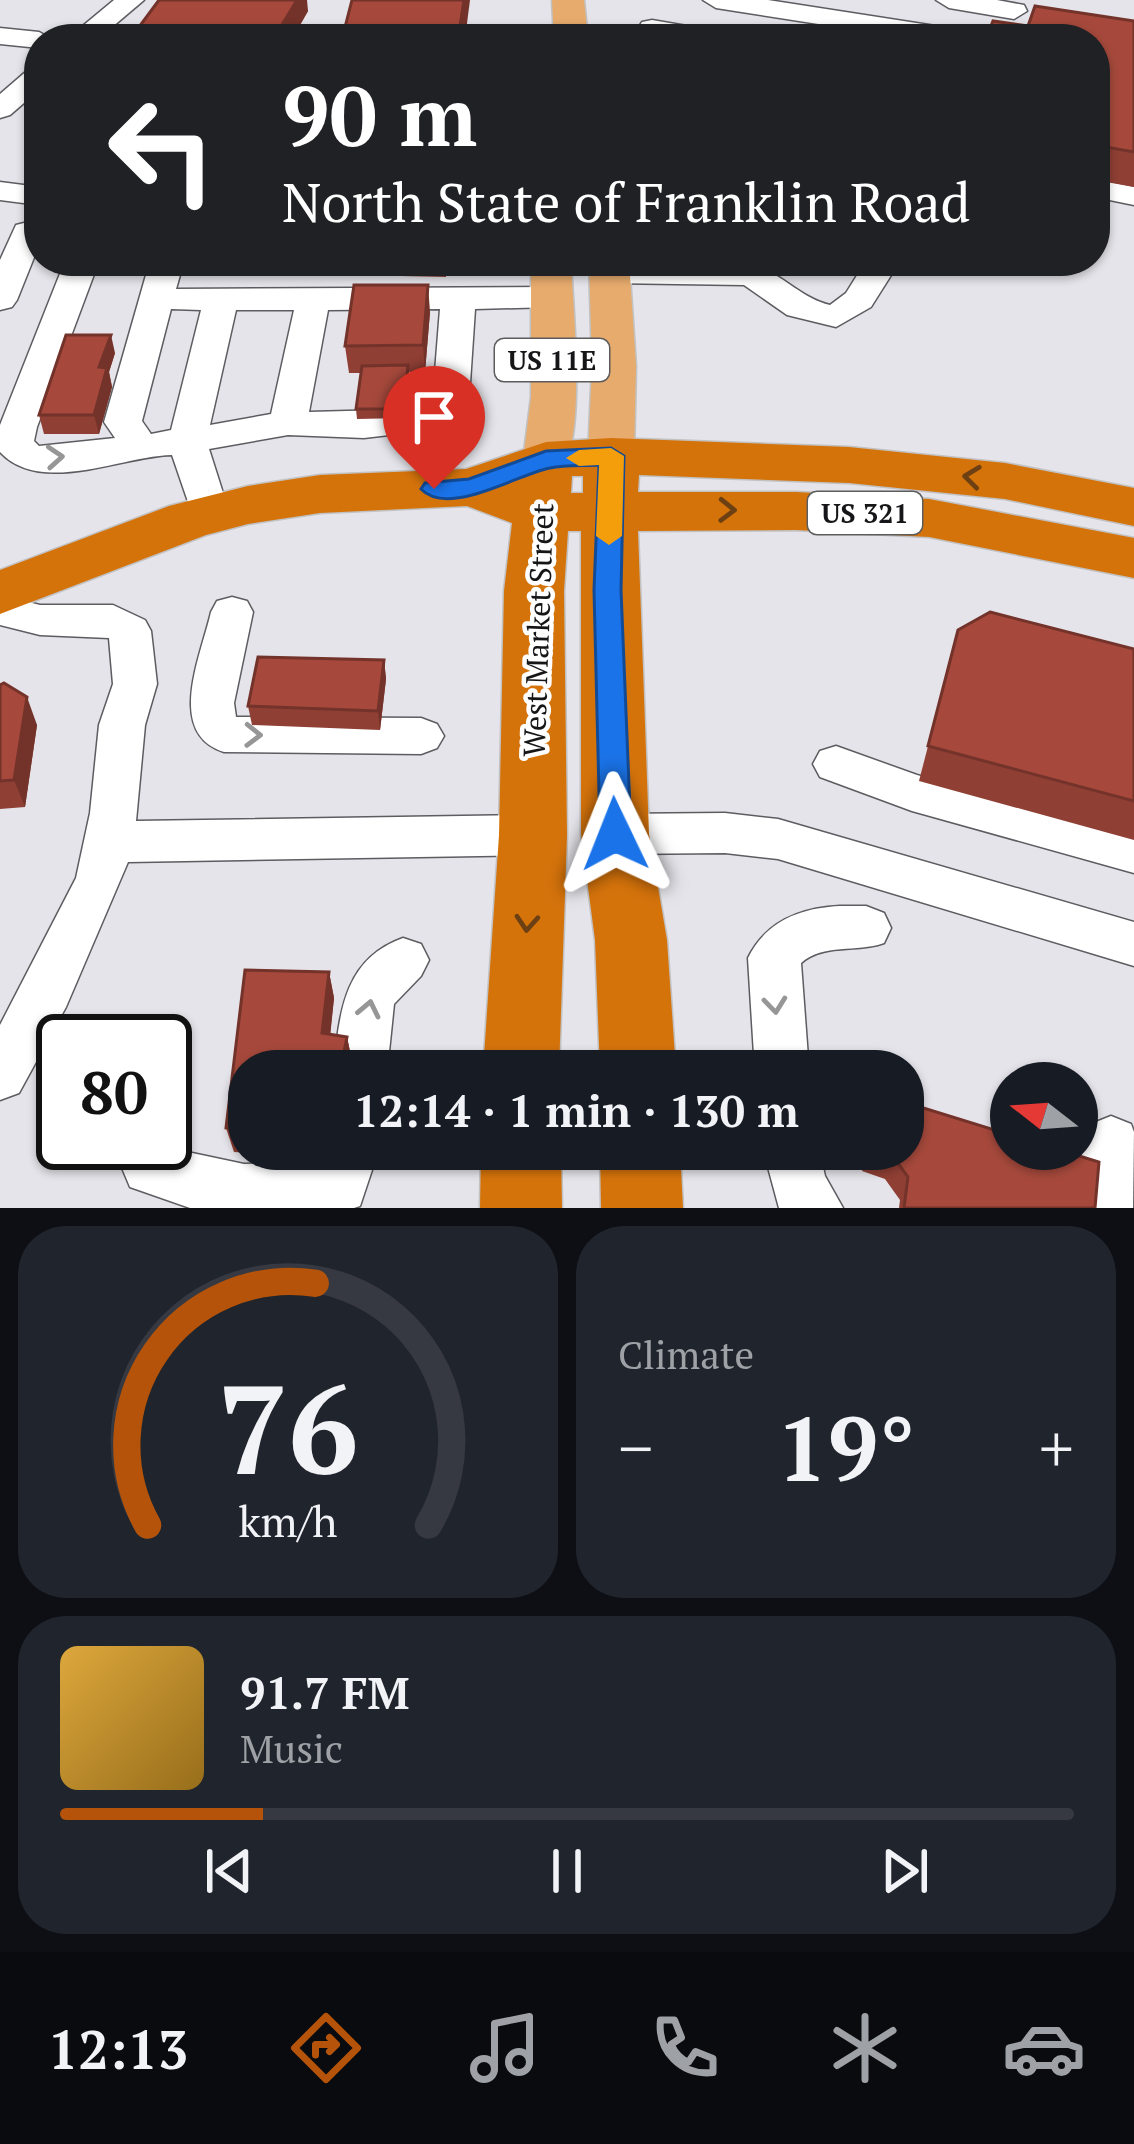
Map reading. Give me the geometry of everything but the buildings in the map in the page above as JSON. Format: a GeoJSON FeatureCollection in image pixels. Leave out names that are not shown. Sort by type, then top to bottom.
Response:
{"type":"FeatureCollection","features":[{"type":"Feature","properties":{"kind":"highway","name":"US 321"},"geometry":{"type":"LineString","coordinates":[[611,485],[886,468],[1040,487],[1134,507]]}},
{"type":"Feature","properties":{"kind":"highway"},"geometry":{"type":"LineString","coordinates":[[0,593],[210,514],[320,494],[611,485]]}},
{"type":"Feature","properties":{"kind":"highway","name":"US 321"},"geometry":{"type":"LineString","coordinates":[[611,485],[796,511],[929,518],[1134,558]]}},
{"type":"Feature","properties":{"kind":"highway","name":"US 11E"},"geometry":{"type":"LineString","coordinates":[[611,485],[608,590],[615,834],[632,940],[637,1050]]}},
{"type":"Feature","properties":{"kind":"highway","name":"West Market Street"},"geometry":{"type":"LineString","coordinates":[[522,1050],[532,835],[534,591],[543,486]]}},
{"type":"Feature","properties":{"kind":"highway"},"geometry":{"type":"LineString","coordinates":[[521,1170],[521,1208]]}},
{"type":"Feature","properties":{"kind":"highway"},"geometry":{"type":"LineString","coordinates":[[641,1170],[642,1208]]}},
{"type":"Feature","properties":{"kind":"main road","name":"US 11E"},"geometry":{"type":"LineString","coordinates":[[609,276],[611,485]]}},
{"type":"Feature","properties":{"kind":"main road","name":"West Market Street"},"geometry":{"type":"LineString","coordinates":[[543,486],[553,397],[552,279]]}},
{"type":"Feature","properties":{"kind":"street"},"geometry":{"type":"LineString","coordinates":[[100,24],[131,0]]}},
{"type":"Feature","properties":{"kind":"street"},"geometry":{"type":"LineString","coordinates":[[716,0],[871,24]]}},
{"type":"Feature","properties":{"kind":"street"},"geometry":{"type":"LineString","coordinates":[[949,0],[1016,5]]}},
{"type":"Feature","properties":{"kind":"street"},"geometry":{"type":"LineString","coordinates":[[0,109],[24,88]]}},
{"type":"Feature","properties":{"kind":"street"},"geometry":{"type":"LineString","coordinates":[[0,299],[24,242]]}},
{"type":"Feature","properties":{"kind":"street"},"geometry":{"type":"LineString","coordinates":[[77,276],[17,427],[14,444],[28,458],[53,460],[187,441],[290,411],[360,398]]}},
{"type":"Feature","properties":{"kind":"street"},"geometry":{"type":"LineString","coordinates":[[140,446],[124,422],[163,276]]}},
{"type":"Feature","properties":{"kind":"street"},"geometry":{"type":"LineString","coordinates":[[753,276],[799,308],[836,317],[859,300],[874,276]]}},
{"type":"Feature","properties":{"kind":"street"},"geometry":{"type":"LineString","coordinates":[[158,299],[458,299],[552,279]]}},
{"type":"Feature","properties":{"kind":"street"},"geometry":{"type":"LineString","coordinates":[[290,411],[313,299]]}},
{"type":"Feature","properties":{"kind":"street"},"geometry":{"type":"LineString","coordinates":[[290,411],[364,425],[436,420],[451,398],[458,299]]}},
{"type":"Feature","properties":{"kind":"street"},"geometry":{"type":"LineString","coordinates":[[210,514],[187,441],[221,300]]}},
{"type":"Feature","properties":{"kind":"street"},"geometry":{"type":"LineString","coordinates":[[407,398],[451,398]]}},
{"type":"Feature","properties":{"kind":"street"},"geometry":{"type":"LineString","coordinates":[[0,610],[40,620],[113,620],[130,631],[135,684],[122,724],[109,844],[100,878],[67,952],[0,1075]]}},
{"type":"Feature","properties":{"kind":"street"},"geometry":{"type":"LineString","coordinates":[[232,612],[212,703],[215,727],[224,734],[421,736]]}},
{"type":"Feature","properties":{"kind":"street"},"geometry":{"type":"LineString","coordinates":[[836,764],[912,792],[1134,853]]}},
{"type":"Feature","properties":{"kind":"street"},"geometry":{"type":"LineString","coordinates":[[615,834],[725,833],[778,839],[1134,944]]}},
{"type":"Feature","properties":{"kind":"street"},"geometry":{"type":"LineString","coordinates":[[109,844],[152,839],[532,835]]}},
{"type":"Feature","properties":{"kind":"street"},"geometry":{"type":"LineString","coordinates":[[781,1050],[774,958],[795,936],[817,928],[866,928]]}},
{"type":"Feature","properties":{"kind":"street"},"geometry":{"type":"LineString","coordinates":[[362,1050],[369,994],[403,960]]}},
{"type":"Feature","properties":{"kind":"street"},"geometry":{"type":"LineString","coordinates":[[1104,1208],[1111,1143]]}},
{"type":"Feature","properties":{"kind":"street"},"geometry":{"type":"LineString","coordinates":[[156,1170],[224,1193],[314,1191],[340,1186],[345,1170]]}},
{"type":"Feature","properties":{"kind":"street"},"geometry":{"type":"LineString","coordinates":[[796,1170],[800,1188],[814,1208]]}},
{"type":"Feature","properties":{"kind":"slow traffic"},"geometry":{"type":"LineString","coordinates":[[579,458],[611,456],[609,536]]}},
{"type":"Feature","properties":{"kind":"route"},"geometry":{"type":"LineString","coordinates":[[434,489],[472,487],[546,460],[611,456],[608,590],[615,834]]}}]}
